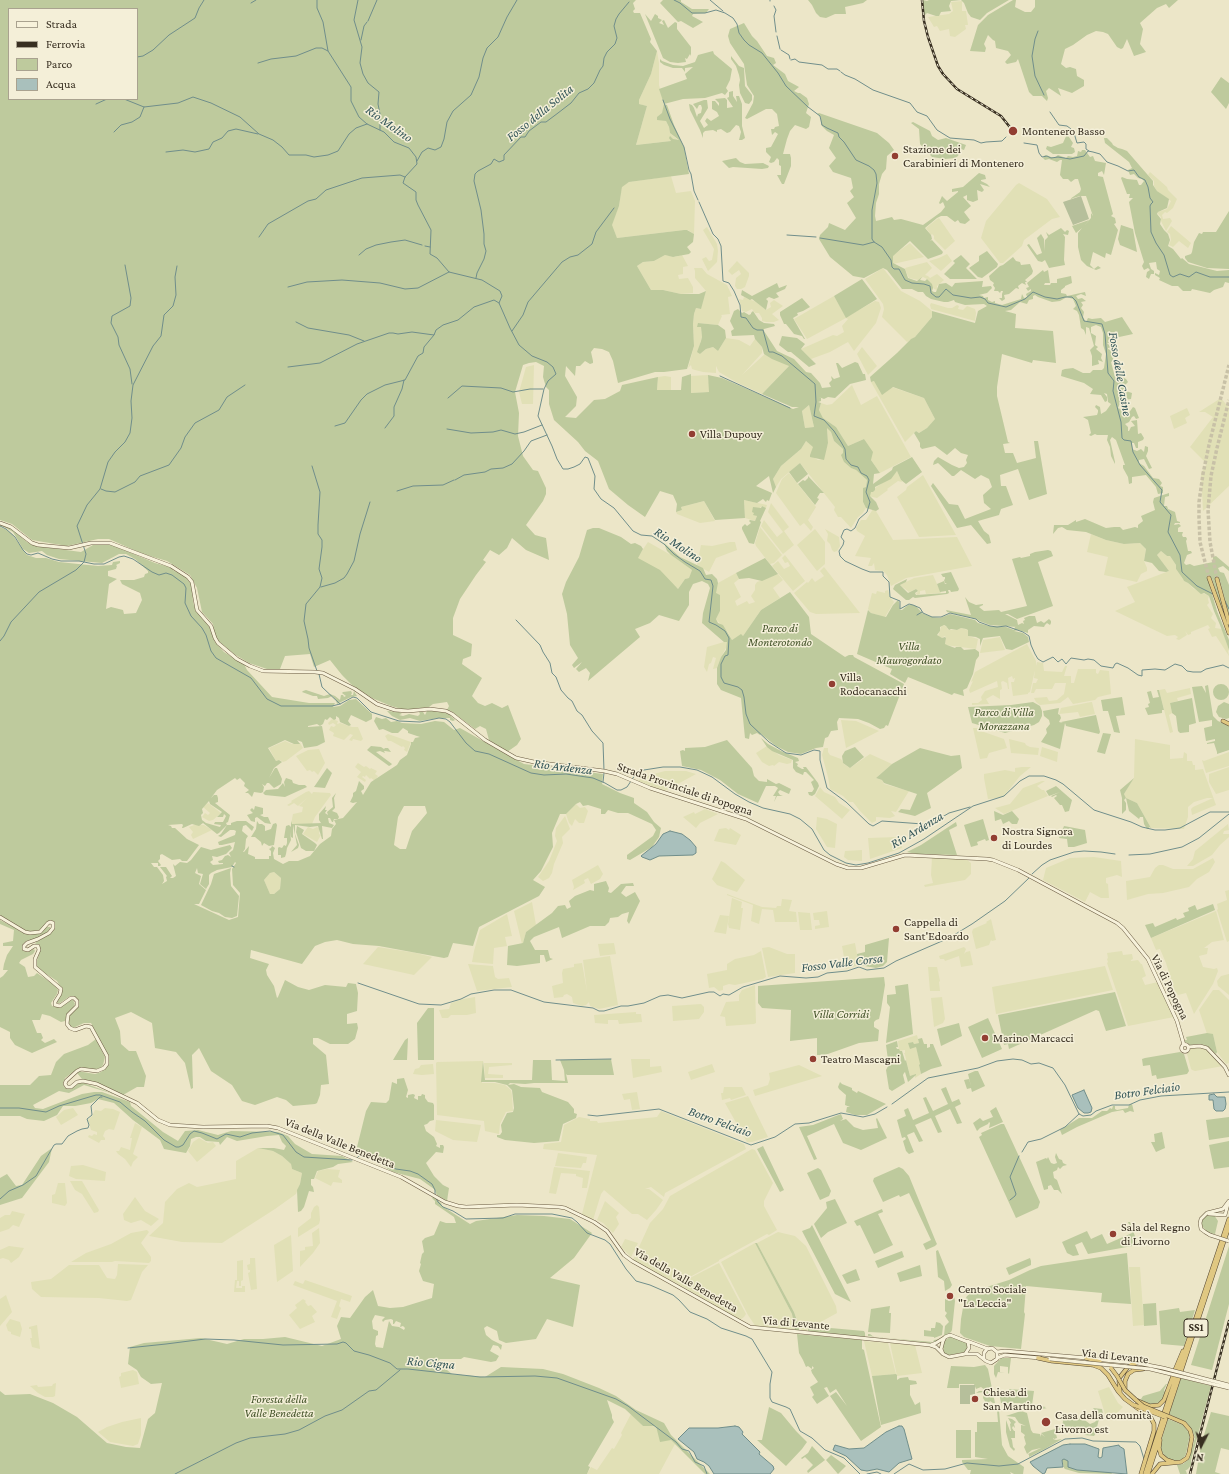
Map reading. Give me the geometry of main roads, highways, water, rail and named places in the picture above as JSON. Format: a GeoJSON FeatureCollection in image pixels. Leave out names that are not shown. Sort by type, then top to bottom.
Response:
{"type":"FeatureCollection","features":[{"type":"Feature","properties":{"kind":"highway"},"geometry":{"type":"LineString","coordinates":[[1209,578],[1229,633]]}},
{"type":"Feature","properties":{"kind":"highway"},"geometry":{"type":"LineString","coordinates":[[1218,579],[1229,623]]}},
{"type":"Feature","properties":{"kind":"highway"},"geometry":{"type":"LineString","coordinates":[[1223,721],[1229,724]]}},
{"type":"Feature","properties":{"kind":"highway","name":"SS1"},"geometry":{"type":"LineString","coordinates":[[1146,1474],[1224,1239],[1229,1219]]}},
{"type":"Feature","properties":{"kind":"highway","name":"SS1"},"geometry":{"type":"LineString","coordinates":[[1146,1474],[1164,1423],[1187,1345],[1229,1227]]}},
{"type":"Feature","properties":{"kind":"highway"},"geometry":{"type":"LineString","coordinates":[[1136,1400],[1145,1405],[1155,1406],[1163,1401],[1187,1345]]}},
{"type":"Feature","properties":{"kind":"highway"},"geometry":{"type":"LineString","coordinates":[[1038,1358],[1099,1366],[1106,1372],[1121,1395],[1152,1420],[1154,1425],[1153,1434],[1141,1474]]}},
{"type":"Feature","properties":{"kind":"highway"},"geometry":{"type":"LineString","coordinates":[[1086,1358],[1100,1362]]}},
{"type":"Feature","properties":{"kind":"highway"},"geometry":{"type":"LineString","coordinates":[[1121,1395],[1119,1390],[1120,1379],[1129,1366],[1137,1363]]}},
{"type":"Feature","properties":{"kind":"highway"},"geometry":{"type":"LineString","coordinates":[[1107,1365],[1117,1376],[1125,1390],[1143,1406],[1186,1424],[1189,1428],[1192,1436],[1188,1456],[1183,1461],[1157,1466],[1152,1474]]}},
{"type":"Feature","properties":{"kind":"highway"},"geometry":{"type":"LineString","coordinates":[[1125,1390],[1125,1380],[1129,1374],[1136,1370],[1150,1369]]}},
{"type":"Feature","properties":{"kind":"highway"},"geometry":{"type":"LineString","coordinates":[[1134,1406],[1170,1418]]}},
{"type":"Feature","properties":{"kind":"highway"},"geometry":{"type":"LineString","coordinates":[[1164,1423],[1160,1453],[1167,1460],[1176,1463]]}},
{"type":"Feature","properties":{"kind":"main road","name":"Strada Provinciale di Popogna"},"geometry":{"type":"LineString","coordinates":[[0,523],[11,527],[32,543],[38,545],[69,548],[100,542],[110,543],[146,558],[172,566],[188,577],[192,582],[197,610],[211,626],[218,643],[237,659],[262,671],[318,672],[355,688],[368,699],[388,708],[402,711],[430,709],[446,711],[485,740],[516,758],[527,761],[617,774],[634,782],[746,819],[836,864],[848,868],[861,868],[902,855],[980,858],[993,860],[1030,876],[1117,923]]}},
{"type":"Feature","properties":{"kind":"main road","name":"Via della Valle Benedetta"},"geometry":{"type":"LineString","coordinates":[[0,917],[25,932],[30,933],[40,932],[48,923],[53,923],[53,928],[49,933],[38,939],[27,942],[24,949],[28,950],[36,946],[39,948],[39,952],[34,962],[35,967],[61,989],[60,994],[55,1000],[55,1005],[60,1006],[71,998],[74,998],[77,1001],[77,1006],[68,1015],[67,1024],[70,1028],[75,1030],[86,1026],[91,1027],[106,1055],[107,1062],[104,1068],[97,1071],[79,1069],[67,1079],[65,1083],[66,1086],[71,1087],[77,1082],[83,1081],[97,1084],[134,1102],[158,1120],[170,1125],[203,1127],[272,1127],[400,1177],[451,1204],[466,1207],[517,1206],[565,1208],[601,1226],[612,1237],[624,1255],[645,1269],[746,1326],[755,1328]]}},
{"type":"Feature","properties":{"kind":"main road","name":"Via di Popogna"},"geometry":{"type":"LineString","coordinates":[[1117,923],[1148,959],[1178,1022],[1184,1045]]}},
{"type":"Feature","properties":{"kind":"main road"},"geometry":{"type":"LineString","coordinates":[[1188,1047],[1186,1052],[1182,1052],[1181,1047],[1184,1045],[1188,1047],[1199,1046],[1207,1048],[1226,1067],[1229,1076]]}},
{"type":"Feature","properties":{"kind":"main road"},"geometry":{"type":"LineString","coordinates":[[1229,1202],[1219,1211],[1205,1214],[1200,1221],[1203,1231],[1210,1235],[1229,1241]]}},
{"type":"Feature","properties":{"kind":"main road"},"geometry":{"type":"LineString","coordinates":[[1225,1216],[1229,1202]]}},
{"type":"Feature","properties":{"kind":"main road"},"geometry":{"type":"LineString","coordinates":[[1219,1211],[1225,1216]]}},
{"type":"Feature","properties":{"kind":"main road"},"geometry":{"type":"LineString","coordinates":[[1205,1214],[1225,1216]]}},
{"type":"Feature","properties":{"kind":"main road","name":"Via di Levante"},"geometry":{"type":"LineString","coordinates":[[755,1328],[930,1345],[936,1347],[943,1354]]}},
{"type":"Feature","properties":{"kind":"main road"},"geometry":{"type":"LineString","coordinates":[[930,1345],[936,1343],[945,1338],[952,1335],[967,1341],[969,1348],[965,1354],[950,1357],[943,1354],[941,1347],[945,1338]]}},
{"type":"Feature","properties":{"kind":"main road","name":"Via di Levante"},"geometry":{"type":"LineString","coordinates":[[967,1341],[988,1349],[993,1349],[996,1352],[1005,1351],[1137,1363],[1229,1385]]}},
{"type":"Feature","properties":{"kind":"main road"},"geometry":{"type":"LineString","coordinates":[[984,1359],[984,1353],[988,1349]]}},
{"type":"Feature","properties":{"kind":"main road"},"geometry":{"type":"LineString","coordinates":[[996,1352],[997,1358]]}},
{"type":"Feature","properties":{"kind":"main road","name":"Via di Levante"},"geometry":{"type":"LineString","coordinates":[[965,1354],[976,1353],[986,1361],[991,1362],[1005,1355],[1150,1369],[1229,1388]]}},
{"type":"Feature","properties":{"kind":"water"},"geometry":{"type":"Polygon","coordinates":[[[670,831],[682,834],[690,840],[696,847],[696,853],[693,855],[659,856],[650,860],[641,856],[656,844],[663,834],[670,831]]]}},
{"type":"Feature","properties":{"kind":"water"},"geometry":{"type":"Polygon","coordinates":[[[1084,1090],[1092,1108],[1091,1112],[1088,1113],[1084,1113],[1078,1108],[1072,1095],[1084,1090]]]}},
{"type":"Feature","properties":{"kind":"water"},"geometry":{"type":"Polygon","coordinates":[[[1214,1094],[1217,1097],[1225,1097],[1226,1104],[1223,1111],[1216,1111],[1214,1109],[1213,1100],[1209,1100],[1209,1095],[1214,1094]]]}},
{"type":"Feature","properties":{"kind":"water"},"geometry":{"type":"Polygon","coordinates":[[[902,1426],[904,1429],[912,1459],[899,1463],[889,1472],[877,1469],[867,1471],[861,1470],[846,1456],[833,1450],[835,1445],[849,1449],[864,1448],[886,1432],[902,1426]]]}},
{"type":"Feature","properties":{"kind":"water"},"geometry":{"type":"Polygon","coordinates":[[[739,1427],[743,1432],[742,1434],[760,1452],[759,1454],[773,1466],[774,1469],[770,1474],[714,1474],[709,1466],[697,1459],[694,1452],[678,1439],[689,1428],[718,1428],[739,1427]]]}},
{"type":"Feature","properties":{"kind":"water"},"geometry":{"type":"Polygon","coordinates":[[[1085,1444],[1099,1449],[1098,1457],[1100,1458],[1102,1457],[1103,1448],[1119,1445],[1124,1449],[1127,1474],[1077,1470],[1068,1467],[1068,1461],[1064,1459],[1062,1460],[1063,1467],[1047,1468],[1043,1474],[1030,1462],[1063,1445],[1085,1444]]]}},
{"type":"Feature","properties":{"kind":"waterway","name":"Rio Molino"},"geometry":{"type":"LineString","coordinates":[[138,57],[143,56],[153,50],[169,35],[195,18],[204,0]]}},
{"type":"Feature","properties":{"kind":"waterway"},"geometry":{"type":"LineString","coordinates":[[251,3],[256,0]]}},
{"type":"Feature","properties":{"kind":"waterway","name":"Rio Molino"},"geometry":{"type":"LineString","coordinates":[[317,0],[317,8],[323,22],[328,51],[351,87],[351,101],[359,117],[367,124],[384,132],[394,142],[409,148],[416,157],[417,164],[405,177],[403,183],[416,192],[416,200],[431,230],[430,254],[437,258],[449,272],[482,280],[500,291],[502,296],[499,303],[519,345],[532,356],[547,362],[553,367],[556,374],[548,381],[544,389],[538,416],[563,469],[574,467],[580,464],[585,457],[588,458],[595,476],[594,489],[601,499],[614,508],[633,531],[641,535],[652,536],[664,544],[674,554],[700,571],[705,579],[711,580],[713,586],[709,622],[725,631],[729,638],[728,655],[725,656],[721,664],[721,677],[724,683],[738,687],[742,690],[746,714],[750,724],[769,742],[786,753],[801,755],[814,750],[820,751],[820,760],[827,788],[846,802],[873,826],[882,821],[923,824],[934,822],[949,813],[970,807]]}},
{"type":"Feature","properties":{"kind":"waterway"},"geometry":{"type":"LineString","coordinates":[[358,0],[354,20],[362,47],[360,63],[363,74],[368,83],[379,92],[378,104],[380,114],[380,130]]}},
{"type":"Feature","properties":{"kind":"waterway"},"geometry":{"type":"LineString","coordinates":[[368,21],[377,0]]}},
{"type":"Feature","properties":{"kind":"waterway"},"geometry":{"type":"LineString","coordinates":[[417,161],[422,152],[428,148],[435,150],[441,147],[447,122],[453,111],[471,95],[479,77],[487,48],[498,37],[517,0]]}},
{"type":"Feature","properties":{"kind":"waterway","name":"Fosso delle Casine"},"geometry":{"type":"LineString","coordinates":[[674,0],[692,13],[705,13],[716,10],[733,18],[737,24],[739,33],[744,40],[762,53],[786,86],[820,116],[822,125],[838,133],[839,137],[856,160],[874,170],[877,183],[872,210],[872,239],[882,247],[891,260],[892,267],[894,269],[899,269],[905,280],[912,283],[930,286],[931,293],[936,297],[939,297],[946,289],[953,295],[971,298],[980,297],[985,299],[988,303],[1006,307],[1025,299],[1033,292],[1045,297],[1057,299],[1072,297],[1076,301],[1084,321],[1102,324],[1105,334],[1108,373],[1114,381],[1113,391],[1121,422],[1122,438],[1124,440],[1131,441],[1133,452],[1140,465],[1162,490],[1160,502],[1171,515],[1168,532],[1180,555],[1182,572],[1197,586],[1213,594]]}},
{"type":"Feature","properties":{"kind":"waterway"},"geometry":{"type":"LineString","coordinates":[[710,0],[723,11]]}},
{"type":"Feature","properties":{"kind":"waterway","name":"Fosso della Solita"},"geometry":{"type":"LineString","coordinates":[[476,278],[486,251],[481,210],[474,181],[475,174],[491,164],[494,159],[499,162],[504,160],[504,155],[521,137],[525,137],[529,131],[541,122],[546,122],[571,103],[579,93],[588,89],[594,83],[603,66],[604,58],[607,52],[615,44],[617,38],[614,26],[616,19],[629,2]]}},
{"type":"Feature","properties":{"kind":"waterway"},"geometry":{"type":"LineString","coordinates":[[774,6],[776,10],[774,16],[776,32]]}},
{"type":"Feature","properties":{"kind":"waterway"},"geometry":{"type":"LineString","coordinates":[[361,40],[364,26],[367,22]]}},
{"type":"Feature","properties":{"kind":"waterway"},"geometry":{"type":"LineString","coordinates":[[1038,31],[1032,56],[1035,76],[1044,95]]}},
{"type":"Feature","properties":{"kind":"waterway"},"geometry":{"type":"LineString","coordinates":[[777,36],[780,49]]}},
{"type":"Feature","properties":{"kind":"waterway"},"geometry":{"type":"LineString","coordinates":[[258,63],[271,59],[296,56],[316,48],[322,48],[328,51]]}},
{"type":"Feature","properties":{"kind":"waterway"},"geometry":{"type":"LineString","coordinates":[[781,50],[789,55],[790,59]]}},
{"type":"Feature","properties":{"kind":"waterway"},"geometry":{"type":"LineString","coordinates":[[791,60],[795,59],[799,62],[822,65],[828,69],[837,69],[840,71]]}},
{"type":"Feature","properties":{"kind":"waterway"},"geometry":{"type":"LineString","coordinates":[[841,72],[873,90],[910,103],[917,112],[927,116],[937,130],[950,138],[974,140],[981,143],[1002,141],[1006,137]]}},
{"type":"Feature","properties":{"kind":"waterway"},"geometry":{"type":"LineString","coordinates":[[126,100],[144,107],[178,103],[193,97],[211,103],[240,117],[259,134],[273,140],[289,155],[306,155],[314,157],[328,155],[338,151],[349,134],[356,128],[367,124]]}},
{"type":"Feature","properties":{"kind":"waterway"},"geometry":{"type":"LineString","coordinates":[[96,104],[105,100]]}},
{"type":"Feature","properties":{"kind":"waterway"},"geometry":{"type":"LineString","coordinates":[[663,100],[670,119],[684,147],[694,191],[698,200]]}},
{"type":"Feature","properties":{"kind":"waterway"},"geometry":{"type":"LineString","coordinates":[[114,132],[121,125],[132,122],[140,117],[144,107]]}},
{"type":"Feature","properties":{"kind":"waterway"},"geometry":{"type":"LineString","coordinates":[[1050,112],[1059,125],[1067,126],[1071,129],[1077,143],[1084,142],[1086,144],[1086,149],[1089,151]]}},
{"type":"Feature","properties":{"kind":"waterway"},"geometry":{"type":"LineString","coordinates":[[166,152],[183,150],[195,152],[209,149],[213,142],[222,138],[228,131],[236,129],[258,134]]}},
{"type":"Feature","properties":{"kind":"waterway"},"geometry":{"type":"LineString","coordinates":[[1024,143],[1037,145],[1039,153],[1042,157],[1047,156],[1051,158],[1058,157],[1070,159],[1084,156],[1088,151],[1100,154],[1107,162],[1128,171],[1134,170],[1139,177],[1145,180],[1148,187],[1150,198],[1153,202],[1150,206],[1151,232],[1164,255],[1170,275],[1173,277],[1180,274],[1189,277],[1196,272],[1210,277],[1229,277]]}},
{"type":"Feature","properties":{"kind":"waterway"},"geometry":{"type":"LineString","coordinates":[[259,237],[268,224],[308,201],[316,199],[326,190],[362,178],[400,175],[405,177]]}},
{"type":"Feature","properties":{"kind":"waterway"},"geometry":{"type":"LineString","coordinates":[[699,202],[713,234],[718,239],[721,246],[723,281],[729,283],[734,291],[740,305],[741,317],[746,318],[753,328],[763,330],[769,352],[782,356],[815,384],[816,402],[814,416],[824,420],[834,431],[845,449],[846,459],[851,465],[858,467],[861,473],[867,476],[869,480],[866,492],[870,502],[867,512],[859,519],[855,528],[851,531],[847,529],[844,530],[841,537],[844,541],[839,551],[840,556],[845,561],[870,572],[883,572],[883,576],[889,582],[890,597],[900,601],[900,609],[909,604],[920,608],[923,613],[932,617],[941,617],[950,613],[976,619],[979,622],[990,626],[1006,626],[1023,632],[1029,636],[1035,654],[1038,659],[1043,662],[1053,657],[1058,662],[1062,659],[1066,664],[1071,658],[1094,660],[1101,666],[1113,668],[1117,663],[1142,676],[1142,670],[1165,670],[1175,664],[1182,666],[1187,671],[1193,672],[1201,672],[1206,669],[1223,665],[1229,668]]}},
{"type":"Feature","properties":{"kind":"waterway"},"geometry":{"type":"LineString","coordinates":[[512,331],[523,315],[528,302],[562,262],[570,257],[578,255],[592,244],[596,232],[614,208]]}},
{"type":"Feature","properties":{"kind":"waterway"},"geometry":{"type":"LineString","coordinates":[[787,235],[816,237]]}},
{"type":"Feature","properties":{"kind":"waterway"},"geometry":{"type":"LineString","coordinates":[[820,238],[863,245],[874,242]]}},
{"type":"Feature","properties":{"kind":"waterway"},"geometry":{"type":"LineString","coordinates":[[359,255],[366,249],[391,242],[405,240],[422,245]]}},
{"type":"Feature","properties":{"kind":"waterway","name":"Rio Molino"},"geometry":{"type":"LineString","coordinates":[[425,246],[430,247]]}},
{"type":"Feature","properties":{"kind":"waterway"},"geometry":{"type":"LineString","coordinates":[[125,265],[131,298],[130,306],[112,316],[111,323],[130,369],[132,384]]}},
{"type":"Feature","properties":{"kind":"waterway"},"geometry":{"type":"LineString","coordinates":[[0,641],[11,622],[39,592],[76,570],[84,562],[86,554],[77,526],[87,505],[100,489],[108,462],[125,442],[130,433],[133,385],[153,346],[161,336],[164,315],[173,306],[176,295],[175,277],[177,266]]}},
{"type":"Feature","properties":{"kind":"waterway"},"geometry":{"type":"LineString","coordinates":[[288,287],[307,282],[342,280],[380,283],[405,289],[418,288],[449,272]]}},
{"type":"Feature","properties":{"kind":"waterway"},"geometry":{"type":"LineString","coordinates":[[288,367],[320,363],[357,344],[389,333],[398,334],[412,332],[434,335],[436,330],[443,325],[458,320],[474,307],[494,300],[499,303]]}},
{"type":"Feature","properties":{"kind":"waterway"},"geometry":{"type":"LineString","coordinates":[[296,322],[308,328],[349,335],[364,341]]}},
{"type":"Feature","properties":{"kind":"waterway"},"geometry":{"type":"LineString","coordinates":[[335,426],[345,423],[367,394],[385,385],[405,380],[418,356],[423,353],[424,347],[434,335]]}},
{"type":"Feature","properties":{"kind":"waterway"},"geometry":{"type":"LineString","coordinates":[[720,376],[790,408]]}},
{"type":"Feature","properties":{"kind":"waterway"},"geometry":{"type":"LineString","coordinates":[[385,428],[394,416],[394,407],[402,389],[404,380]]}},
{"type":"Feature","properties":{"kind":"waterway"},"geometry":{"type":"LineString","coordinates":[[101,489],[115,492],[135,482],[140,476],[169,465],[181,448],[185,437],[195,423],[219,410],[227,397],[245,385]]}},
{"type":"Feature","properties":{"kind":"waterway"},"geometry":{"type":"LineString","coordinates":[[448,398],[462,386],[501,388],[513,392],[530,389],[543,389]]}},
{"type":"Feature","properties":{"kind":"waterway"},"geometry":{"type":"LineString","coordinates":[[447,429],[471,433],[501,430],[515,434],[542,425]]}},
{"type":"Feature","properties":{"kind":"waterway"},"geometry":{"type":"LineString","coordinates":[[455,480],[464,475],[503,468],[512,464],[531,441],[547,435]]}},
{"type":"Feature","properties":{"kind":"waterway"},"geometry":{"type":"LineString","coordinates":[[312,466],[320,492],[318,534],[322,540],[319,569],[322,578],[320,587],[306,604],[304,621],[309,648],[317,671]]}},
{"type":"Feature","properties":{"kind":"waterway"},"geometry":{"type":"LineString","coordinates":[[397,491],[413,486],[443,485],[454,480]]}},
{"type":"Feature","properties":{"kind":"waterway"},"geometry":{"type":"LineString","coordinates":[[321,587],[335,583],[344,578],[347,574],[354,561],[360,534],[370,502]]}},
{"type":"Feature","properties":{"kind":"waterway","name":"Rio Ardenza"},"geometry":{"type":"LineString","coordinates":[[0,526],[15,537],[27,554],[31,555],[38,553],[61,561],[79,561],[94,564],[104,564],[124,556],[133,559],[159,575],[166,573],[172,575],[184,584],[186,588],[185,603],[191,616],[206,635],[211,651],[216,658],[251,678],[267,699],[281,706],[332,706],[340,704],[353,697],[357,698],[371,712],[399,721],[420,722],[439,718],[446,719],[466,743],[475,751],[489,754],[531,773],[544,775],[566,774],[593,778],[617,790],[627,787],[635,775],[644,770],[663,767],[680,767],[697,770],[712,777],[735,794],[749,802],[763,808],[790,814],[800,819],[812,829],[824,850],[830,855],[846,863],[856,865],[868,863],[899,853],[924,839],[973,806],[1004,796],[1020,781],[1029,776],[1044,776],[1056,780],[1094,810],[1155,830],[1180,828],[1210,812],[1229,812]]}},
{"type":"Feature","properties":{"kind":"waterway","name":"Fosso delle Casine"},"geometry":{"type":"LineString","coordinates":[[1225,601],[1229,609]]}},
{"type":"Feature","properties":{"kind":"waterway"},"geometry":{"type":"LineString","coordinates":[[917,615],[922,612]]}},
{"type":"Feature","properties":{"kind":"waterway"},"geometry":{"type":"LineString","coordinates":[[516,620],[540,645],[550,663],[552,673],[556,677],[561,690],[572,701],[577,711],[582,715],[592,731],[603,743],[604,770]]}},
{"type":"Feature","properties":{"kind":"waterway"},"geometry":{"type":"LineString","coordinates":[[319,674],[322,687],[340,704]]}},
{"type":"Feature","properties":{"kind":"waterway"},"geometry":{"type":"LineString","coordinates":[[603,782],[604,773]]}},
{"type":"Feature","properties":{"kind":"waterway","name":"Fosso Valle Corsa"},"geometry":{"type":"LineString","coordinates":[[1129,855],[1150,854],[1182,847],[1199,838],[1229,814]]}},
{"type":"Feature","properties":{"kind":"waterway","name":"Fosso Valle Corsa"},"geometry":{"type":"LineString","coordinates":[[1032,874],[1050,860],[1074,852],[1084,851],[1115,854]]}},
{"type":"Feature","properties":{"kind":"waterway","name":"Fosso Valle Corsa"},"geometry":{"type":"LineString","coordinates":[[358,983],[419,1004],[441,1005],[461,999],[471,994],[494,990],[511,990],[544,1002],[593,1008],[599,1011],[644,1003],[660,996],[668,995],[682,998],[709,992],[714,992],[720,996],[723,994],[729,995],[743,987],[780,976],[806,978],[818,977],[827,973],[847,971],[859,967],[867,970],[884,968],[896,961],[949,938],[972,924],[1005,901],[1029,878]]}},
{"type":"Feature","properties":{"kind":"waterway"},"geometry":{"type":"LineString","coordinates":[[556,1060],[611,1059]]}},
{"type":"Feature","properties":{"kind":"waterway","name":"Botro Felciaio"},"geometry":{"type":"LineString","coordinates":[[892,1104],[928,1078],[978,1068],[997,1061],[1013,1059],[1022,1060],[1031,1064],[1039,1063],[1053,1068],[1065,1085],[1079,1114],[1083,1116],[1091,1115],[1096,1111],[1112,1105],[1129,1105],[1140,1100],[1161,1096],[1229,1092]]}},
{"type":"Feature","properties":{"kind":"waterway"},"geometry":{"type":"LineString","coordinates":[[0,1108],[19,1108],[46,1112],[59,1106],[100,1095],[120,1102],[145,1121],[164,1140],[176,1147],[183,1145],[190,1134],[194,1131],[217,1139],[226,1134],[240,1137],[252,1133],[270,1131],[283,1135],[296,1152],[304,1157],[352,1160]]}},
{"type":"Feature","properties":{"kind":"waterway"},"geometry":{"type":"LineString","coordinates":[[0,1199],[9,1191],[23,1185],[36,1176],[54,1145],[62,1144],[68,1136],[77,1131],[88,1128],[89,1125],[87,1119],[92,1115],[91,1106],[100,1097],[102,1097]]}},
{"type":"Feature","properties":{"kind":"waterway","name":"Botro Felciaio"},"geometry":{"type":"LineString","coordinates":[[588,1115],[597,1116],[659,1109],[751,1145],[775,1137],[795,1124],[809,1123],[841,1113],[863,1117],[875,1114],[887,1107]]}},
{"type":"Feature","properties":{"kind":"waterway"},"geometry":{"type":"LineString","coordinates":[[1022,1152],[1028,1142],[1041,1139],[1065,1127],[1079,1114]]}},
{"type":"Feature","properties":{"kind":"waterway"},"geometry":{"type":"LineString","coordinates":[[357,1158],[365,1155],[396,1169],[418,1174],[432,1184],[435,1190],[435,1195]]}},
{"type":"Feature","properties":{"kind":"waterway"},"geometry":{"type":"LineString","coordinates":[[1010,1200],[1016,1194],[1010,1177],[1019,1156]]}},
{"type":"Feature","properties":{"kind":"waterway"},"geometry":{"type":"LineString","coordinates":[[436,1198],[443,1207],[466,1219],[503,1218],[515,1214],[552,1214],[572,1218],[587,1233],[605,1240],[610,1244],[626,1269],[636,1281],[650,1285],[673,1295],[690,1312],[707,1319],[721,1328],[752,1339],[772,1372],[770,1384],[770,1398],[772,1402],[790,1409],[800,1431],[812,1438],[825,1450],[844,1458],[860,1474]]}},
{"type":"Feature","properties":{"kind":"waterway","name":"Rio Cigna"},"geometry":{"type":"LineString","coordinates":[[128,1348],[205,1339],[234,1340],[283,1345],[337,1344],[343,1342],[354,1351],[390,1363],[397,1369],[480,1377],[535,1376],[557,1378],[616,1399],[628,1406],[676,1442],[682,1449],[689,1451],[695,1462],[704,1466],[707,1474]]}},
{"type":"Feature","properties":{"kind":"waterway"},"geometry":{"type":"LineString","coordinates":[[175,1474],[236,1443],[250,1438],[285,1434],[299,1430],[325,1416],[342,1410],[369,1391],[376,1390],[400,1370]]}},
{"type":"Feature","properties":{"kind":"waterway"},"geometry":{"type":"LineString","coordinates":[[894,1474],[909,1464],[923,1470],[945,1469],[967,1463],[999,1466],[1018,1464],[1065,1439],[1082,1438],[1093,1441],[1136,1442],[1140,1446],[1144,1459]]}},
{"type":"Feature","properties":{"kind":"waterway"},"geometry":{"type":"LineString","coordinates":[[867,1474],[877,1472],[881,1474]]}},
{"type":"Feature","properties":{"kind":"tunnel"},"geometry":{"type":"LineString","coordinates":[[1209,578],[1200,542],[1199,502],[1209,445],[1229,365]]}},
{"type":"Feature","properties":{"kind":"tunnel"},"geometry":{"type":"LineString","coordinates":[[1217,579],[1210,542],[1208,510],[1211,476],[1229,400]]}},
{"type":"Feature","properties":{"kind":"railway"},"geometry":{"type":"LineString","coordinates":[[922,0],[924,21],[928,37],[938,66],[943,74],[957,89],[1001,116],[1013,131]]}},
{"type":"Feature","properties":{"kind":"railway"},"geometry":{"type":"LineString","coordinates":[[1190,1474],[1229,1321]]}},
{"type":"Feature","properties":{"kind":"place","name":"Montenero Basso"},"geometry":{"type":"Point","coordinates":[1013,131]}},
{"type":"Feature","properties":{"kind":"place","name":"Stazione dei Carabinieri di Montenero"},"geometry":{"type":"Point","coordinates":[895,156]}},
{"type":"Feature","properties":{"kind":"place","name":"Villa Dupouy"},"geometry":{"type":"Point","coordinates":[692,434]}},
{"type":"Feature","properties":{"kind":"place","name":"Villa Rodocanacchi"},"geometry":{"type":"Point","coordinates":[832,684]}},
{"type":"Feature","properties":{"kind":"place","name":"Nostra Signora di Lourdes"},"geometry":{"type":"Point","coordinates":[994,838]}},
{"type":"Feature","properties":{"kind":"place","name":"Cappella di Sant'Edoardo"},"geometry":{"type":"Point","coordinates":[896,929]}},
{"type":"Feature","properties":{"kind":"place","name":"Marino Marcacci"},"geometry":{"type":"Point","coordinates":[985,1038]}},
{"type":"Feature","properties":{"kind":"place","name":"Teatro Mascagni"},"geometry":{"type":"Point","coordinates":[813,1059]}},
{"type":"Feature","properties":{"kind":"place","name":"Sala del Regno di Livorno"},"geometry":{"type":"Point","coordinates":[1113,1234]}},
{"type":"Feature","properties":{"kind":"place","name":"Centro Sociale \"La Leccia\""},"geometry":{"type":"Point","coordinates":[950,1296]}},
{"type":"Feature","properties":{"kind":"place","name":"Chiesa di San Martino"},"geometry":{"type":"Point","coordinates":[975,1399]}},
{"type":"Feature","properties":{"kind":"place","name":"Casa della comunità Livorno est"},"geometry":{"type":"Point","coordinates":[1046,1422]}},
{"type":"Feature","properties":{"kind":"park label","name":"Parco di Monterotondo"},"geometry":{"type":"Point","coordinates":[780,635]}},
{"type":"Feature","properties":{"kind":"park label","name":"Villa Maurogordato"},"geometry":{"type":"Point","coordinates":[909,653]}},
{"type":"Feature","properties":{"kind":"park label","name":"Parco di Villa Morazzana"},"geometry":{"type":"Point","coordinates":[1004,719]}},
{"type":"Feature","properties":{"kind":"park label","name":"Villa Corridi"},"geometry":{"type":"Point","coordinates":[841,1014]}},
{"type":"Feature","properties":{"kind":"park label","name":"Foresta della Valle Benedetta"},"geometry":{"type":"Point","coordinates":[279,1406]}}]}
